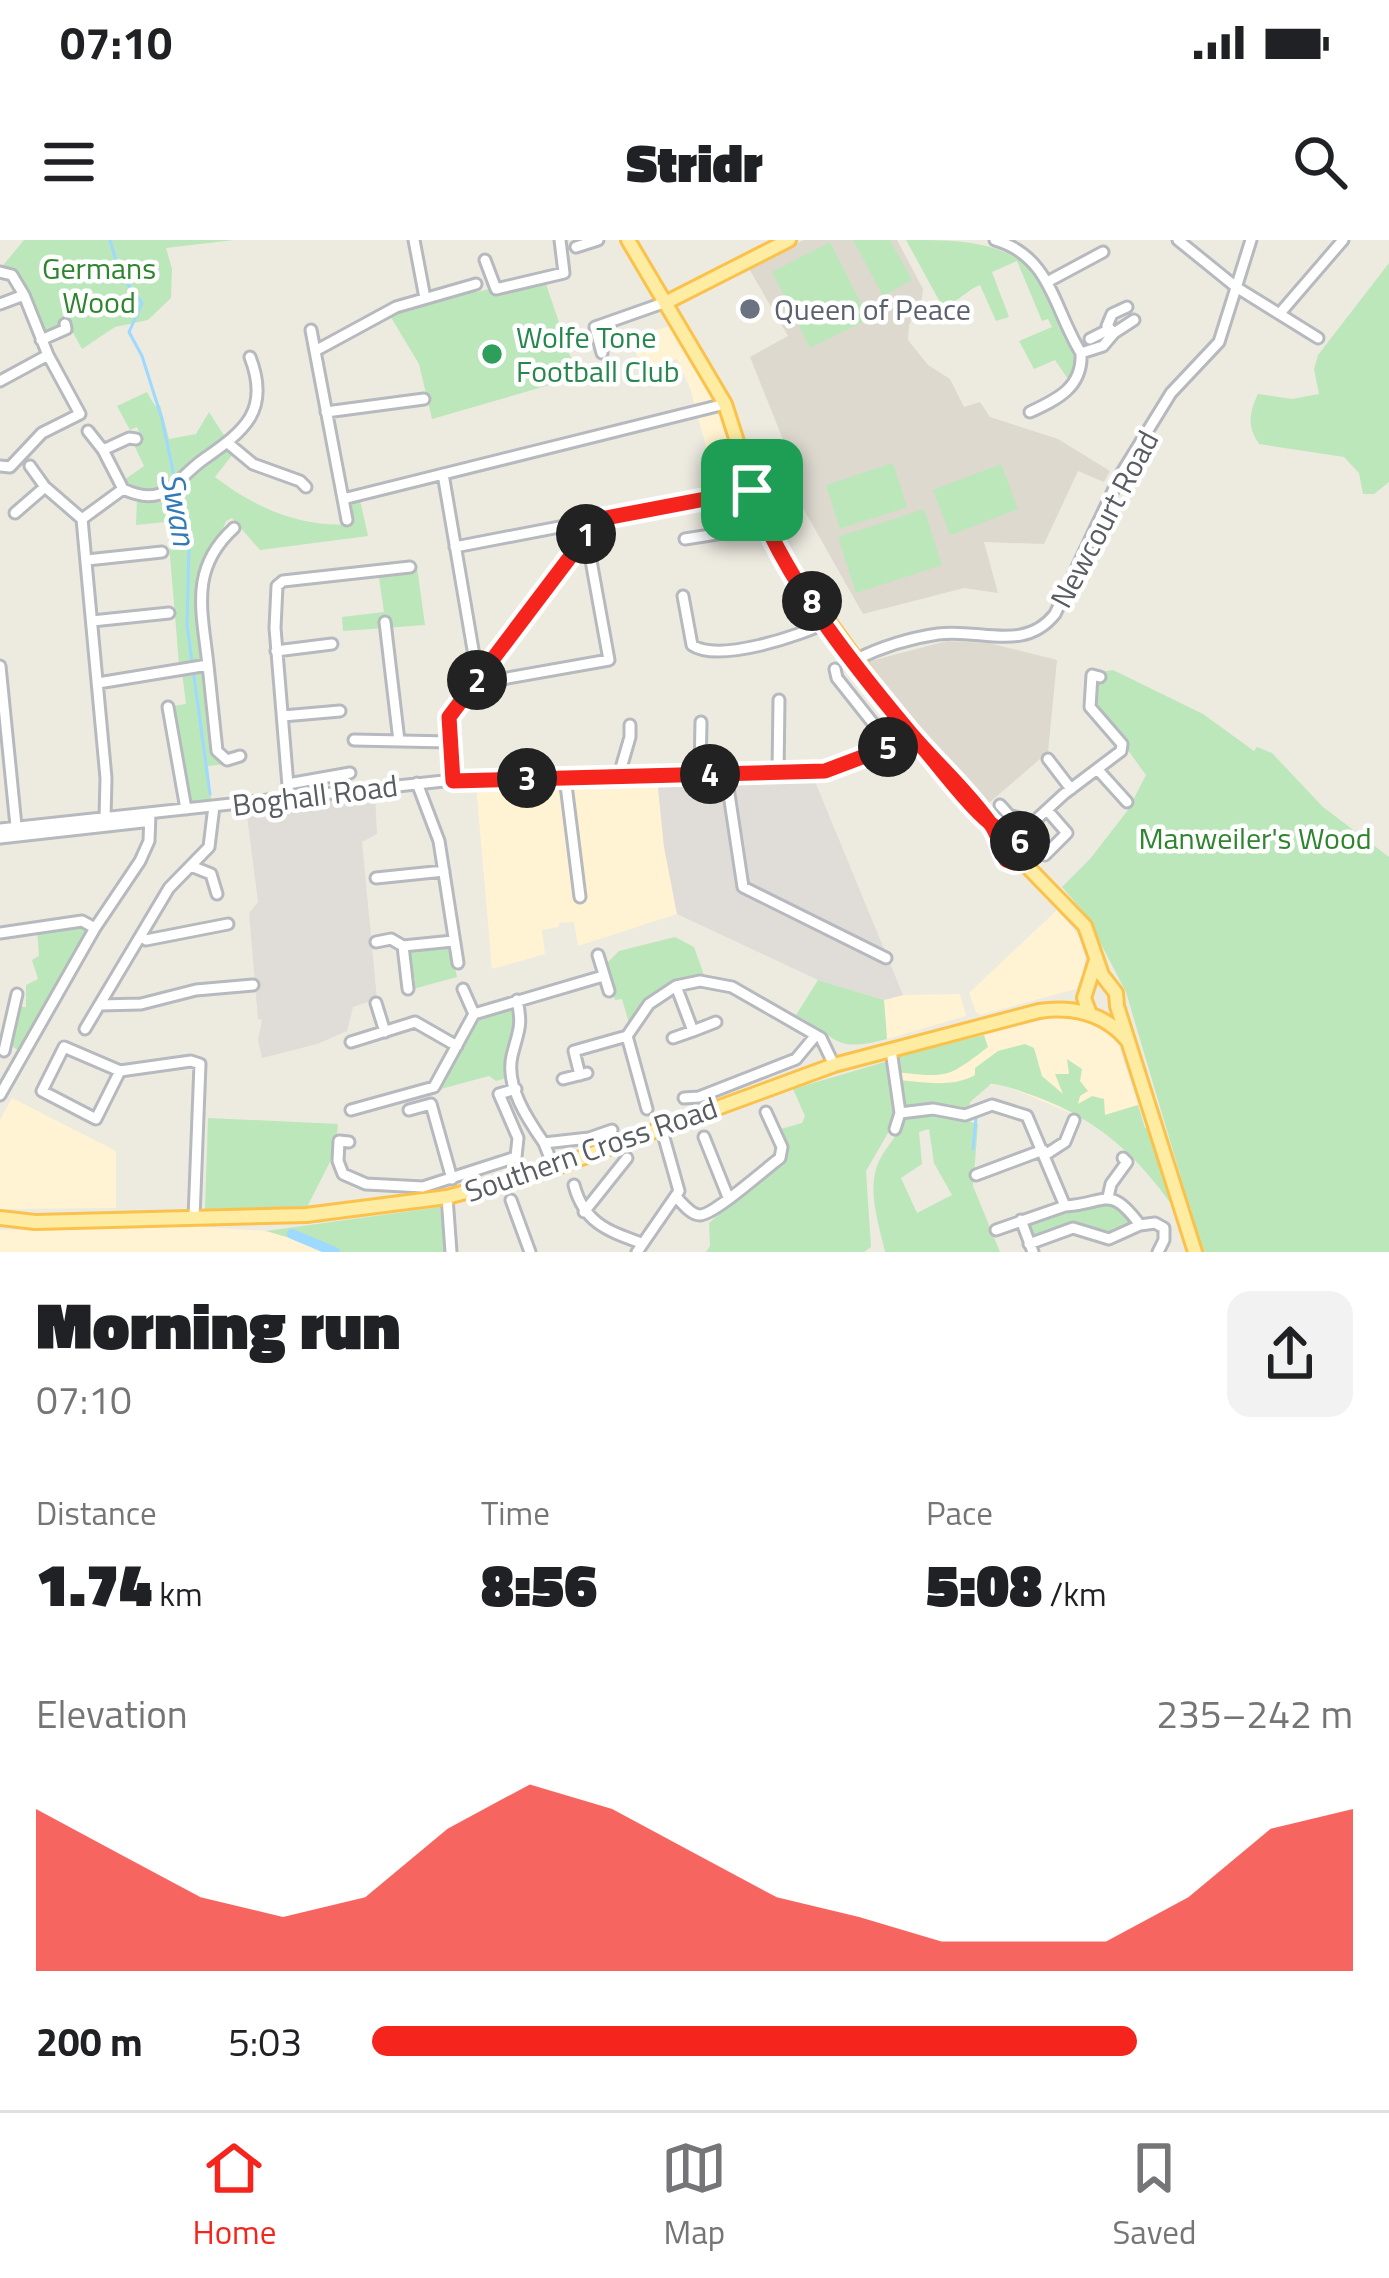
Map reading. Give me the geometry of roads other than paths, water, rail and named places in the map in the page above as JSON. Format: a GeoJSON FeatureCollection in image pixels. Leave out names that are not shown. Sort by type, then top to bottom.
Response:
{"type":"FeatureCollection","features":[{"type":"Feature","properties":{"kind":"main road"},"geometry":{"type":"LineString","coordinates":[[628,240],[725,404],[752,490],[789,567],[910,733],[992,826],[1026,852],[1022,861]]}},
{"type":"Feature","properties":{"kind":"main road"},"geometry":{"type":"LineString","coordinates":[[667,302],[789,240]]}},
{"type":"Feature","properties":{"kind":"main road"},"geometry":{"type":"LineString","coordinates":[[1012,843],[1008,862],[1022,861],[1079,919],[1094,943],[1096,959],[1116,993],[1195,1252]]}},
{"type":"Feature","properties":{"kind":"main road"},"geometry":{"type":"LineString","coordinates":[[1096,959],[1087,993],[1096,1016],[1128,1041]]}},
{"type":"Feature","properties":{"kind":"main road"},"geometry":{"type":"LineString","coordinates":[[1087,993],[1098,984],[1109,986]]}},
{"type":"Feature","properties":{"kind":"main road","name":"Southern Cross Road"},"geometry":{"type":"LineString","coordinates":[[0,1218],[35,1222],[306,1215],[447,1197],[554,1168],[834,1065],[1063,1008],[1087,993]]}},
{"type":"Feature","properties":{"kind":"main road"},"geometry":{"type":"LineString","coordinates":[[1096,1016],[1117,1006]]}},
{"type":"Feature","properties":{"kind":"main road","name":"Southern Cross Road"},"geometry":{"type":"LineString","coordinates":[[1063,1008],[1096,1016]]}},
{"type":"Feature","properties":{"kind":"main road","name":"Southern Cross Road"},"geometry":{"type":"LineString","coordinates":[[0,1229],[35,1222]]}},
{"type":"Feature","properties":{"kind":"street"},"geometry":{"type":"LineString","coordinates":[[414,240],[425,298]]}},
{"type":"Feature","properties":{"kind":"street"},"geometry":{"type":"LineString","coordinates":[[485,260],[496,290],[545,279],[564,273],[560,240]]}},
{"type":"Feature","properties":{"kind":"street"},"geometry":{"type":"LineString","coordinates":[[579,244],[598,240]]}},
{"type":"Feature","properties":{"kind":"street"},"geometry":{"type":"LineString","coordinates":[[995,240],[1012,242],[1049,281],[1064,326],[1081,352],[1082,367],[1070,389],[1030,412]]}},
{"type":"Feature","properties":{"kind":"street"},"geometry":{"type":"LineString","coordinates":[[1178,240],[1236,287],[1318,338]]}},
{"type":"Feature","properties":{"kind":"street","name":"Newcourt Road"},"geometry":{"type":"LineString","coordinates":[[855,660],[937,634],[1008,637],[1043,628],[1121,474],[1171,393],[1219,342],[1251,240]]}},
{"type":"Feature","properties":{"kind":"street"},"geometry":{"type":"LineString","coordinates":[[1281,312],[1343,240]]}},
{"type":"Feature","properties":{"kind":"street"},"geometry":{"type":"LineString","coordinates":[[1049,281],[1103,252]]}},
{"type":"Feature","properties":{"kind":"street"},"geometry":{"type":"LineString","coordinates":[[0,272],[12,275],[24,295],[48,356],[80,414],[42,433],[10,466],[0,466]]}},
{"type":"Feature","properties":{"kind":"street"},"geometry":{"type":"LineString","coordinates":[[315,351],[396,307],[476,284]]}},
{"type":"Feature","properties":{"kind":"street"},"geometry":{"type":"LineString","coordinates":[[0,304],[24,295]]}},
{"type":"Feature","properties":{"kind":"street"},"geometry":{"type":"LineString","coordinates":[[602,353],[595,327],[667,302]]}},
{"type":"Feature","properties":{"kind":"street"},"geometry":{"type":"LineString","coordinates":[[1112,331],[1107,326],[1112,314],[1126,308]]}},
{"type":"Feature","properties":{"kind":"street"},"geometry":{"type":"LineString","coordinates":[[1090,339],[1134,320]]}},
{"type":"Feature","properties":{"kind":"street"},"geometry":{"type":"LineString","coordinates":[[41,340],[66,329],[64,324]]}},
{"type":"Feature","properties":{"kind":"street"},"geometry":{"type":"LineString","coordinates":[[310,330],[347,520]]}},
{"type":"Feature","properties":{"kind":"street"},"geometry":{"type":"LineString","coordinates":[[1081,352],[1103,346],[1112,331]]}},
{"type":"Feature","properties":{"kind":"street"},"geometry":{"type":"LineString","coordinates":[[0,381],[48,356]]}},
{"type":"Feature","properties":{"kind":"street"},"geometry":{"type":"LineString","coordinates":[[88,431],[123,489],[144,499],[178,484],[201,461],[229,444],[251,417],[258,394],[250,357]]}},
{"type":"Feature","properties":{"kind":"street"},"geometry":{"type":"LineString","coordinates":[[326,412],[424,400]]}},
{"type":"Feature","properties":{"kind":"street"},"geometry":{"type":"LineString","coordinates":[[344,500],[725,404]]}},
{"type":"Feature","properties":{"kind":"street"},"geometry":{"type":"LineString","coordinates":[[103,450],[136,439]]}},
{"type":"Feature","properties":{"kind":"street"},"geometry":{"type":"LineString","coordinates":[[229,444],[253,464],[306,487]]}},
{"type":"Feature","properties":{"kind":"street"},"geometry":{"type":"LineString","coordinates":[[30,466],[82,519],[106,778],[105,819]]}},
{"type":"Feature","properties":{"kind":"street"},"geometry":{"type":"LineString","coordinates":[[443,474],[481,681]]}},
{"type":"Feature","properties":{"kind":"street"},"geometry":{"type":"LineString","coordinates":[[15,513],[46,487]]}},
{"type":"Feature","properties":{"kind":"street"},"geometry":{"type":"LineString","coordinates":[[82,519],[123,489]]}},
{"type":"Feature","properties":{"kind":"street"},"geometry":{"type":"LineString","coordinates":[[455,547],[752,490]]}},
{"type":"Feature","properties":{"kind":"street"},"geometry":{"type":"LineString","coordinates":[[481,681],[609,661],[585,522]]}},
{"type":"Feature","properties":{"kind":"street"},"geometry":{"type":"LineString","coordinates":[[685,539],[768,526]]}},
{"type":"Feature","properties":{"kind":"street"},"geometry":{"type":"LineString","coordinates":[[234,528],[208,557],[202,575],[204,665],[217,751],[227,760],[240,756]]}},
{"type":"Feature","properties":{"kind":"street"},"geometry":{"type":"LineString","coordinates":[[453,781],[449,717],[481,681],[586,536]]}},
{"type":"Feature","properties":{"kind":"street"},"geometry":{"type":"LineString","coordinates":[[87,560],[161,553]]}},
{"type":"Feature","properties":{"kind":"street"},"geometry":{"type":"LineString","coordinates":[[289,798],[274,593],[283,581],[410,567]]}},
{"type":"Feature","properties":{"kind":"street"},"geometry":{"type":"LineString","coordinates":[[683,596],[692,645],[711,653],[791,636],[827,622]]}},
{"type":"Feature","properties":{"kind":"street"},"geometry":{"type":"LineString","coordinates":[[92,621],[169,613]]}},
{"type":"Feature","properties":{"kind":"street"},"geometry":{"type":"LineString","coordinates":[[385,622],[399,741]]}},
{"type":"Feature","properties":{"kind":"street"},"geometry":{"type":"LineString","coordinates":[[276,651],[332,644]]}},
{"type":"Feature","properties":{"kind":"street"},"geometry":{"type":"LineString","coordinates":[[98,683],[204,665]]}},
{"type":"Feature","properties":{"kind":"street"},"geometry":{"type":"LineString","coordinates":[[0,666],[16,832],[0,838]]}},
{"type":"Feature","properties":{"kind":"street"},"geometry":{"type":"LineString","coordinates":[[835,669],[837,678],[890,746]]}},
{"type":"Feature","properties":{"kind":"street"},"geometry":{"type":"LineString","coordinates":[[1012,843],[1120,751],[1122,744],[1090,706],[1092,675],[1100,677]]}},
{"type":"Feature","properties":{"kind":"street"},"geometry":{"type":"LineString","coordinates":[[778,773],[779,700]]}},
{"type":"Feature","properties":{"kind":"street"},"geometry":{"type":"LineString","coordinates":[[168,707],[186,809]]}},
{"type":"Feature","properties":{"kind":"street"},"geometry":{"type":"LineString","coordinates":[[283,716],[340,711]]}},
{"type":"Feature","properties":{"kind":"street"},"geometry":{"type":"LineString","coordinates":[[700,774],[701,722]]}},
{"type":"Feature","properties":{"kind":"street"},"geometry":{"type":"LineString","coordinates":[[619,775],[630,725]]}},
{"type":"Feature","properties":{"kind":"street","name":"Boghall Road"},"geometry":{"type":"LineString","coordinates":[[0,829],[16,832],[86,825],[417,783],[833,770],[910,733]]}},
{"type":"Feature","properties":{"kind":"street"},"geometry":{"type":"LineString","coordinates":[[354,740],[449,742]]}},
{"type":"Feature","properties":{"kind":"street"},"geometry":{"type":"LineString","coordinates":[[1048,759],[1071,789]]}},
{"type":"Feature","properties":{"kind":"street"},"geometry":{"type":"LineString","coordinates":[[1099,771],[1127,802]]}},
{"type":"Feature","properties":{"kind":"street"},"geometry":{"type":"LineString","coordinates":[[288,784],[350,773]]}},
{"type":"Feature","properties":{"kind":"street"},"geometry":{"type":"LineString","coordinates":[[726,774],[743,887],[886,958]]}},
{"type":"Feature","properties":{"kind":"street"},"geometry":{"type":"LineString","coordinates":[[565,777],[580,897]]}},
{"type":"Feature","properties":{"kind":"street"},"geometry":{"type":"LineString","coordinates":[[417,783],[439,842],[458,964]]}},
{"type":"Feature","properties":{"kind":"street"},"geometry":{"type":"LineString","coordinates":[[1000,805],[1009,815],[1034,823]]}},
{"type":"Feature","properties":{"kind":"street"},"geometry":{"type":"LineString","coordinates":[[85,1029],[169,888],[211,843],[214,806]]}},
{"type":"Feature","properties":{"kind":"street"},"geometry":{"type":"LineString","coordinates":[[1038,849],[1046,856],[1067,833],[1047,810]]}},
{"type":"Feature","properties":{"kind":"street"},"geometry":{"type":"LineString","coordinates":[[0,1095],[149,841],[147,818],[86,825]]}},
{"type":"Feature","properties":{"kind":"street"},"geometry":{"type":"LineString","coordinates":[[191,866],[212,874],[217,894]]}},
{"type":"Feature","properties":{"kind":"street"},"geometry":{"type":"LineString","coordinates":[[376,878],[444,871]]}},
{"type":"Feature","properties":{"kind":"street"},"geometry":{"type":"LineString","coordinates":[[0,932],[82,921],[95,928]]}},
{"type":"Feature","properties":{"kind":"street"},"geometry":{"type":"LineString","coordinates":[[142,937],[161,938],[228,924]]}},
{"type":"Feature","properties":{"kind":"street"},"geometry":{"type":"LineString","coordinates":[[376,941],[391,939],[403,946],[453,941]]}},
{"type":"Feature","properties":{"kind":"street"},"geometry":{"type":"LineString","coordinates":[[403,946],[408,988]]}},
{"type":"Feature","properties":{"kind":"street"},"geometry":{"type":"LineString","coordinates":[[598,955],[608,991]]}},
{"type":"Feature","properties":{"kind":"street"},"geometry":{"type":"LineString","coordinates":[[351,1110],[434,1087],[474,1014],[603,976]]}},
{"type":"Feature","properties":{"kind":"street"},"geometry":{"type":"LineString","coordinates":[[563,1079],[583,1074],[574,1051],[627,1036],[649,1004],[676,986],[700,981],[732,987],[816,1034],[828,1047],[834,1065]]}},
{"type":"Feature","properties":{"kind":"street"},"geometry":{"type":"LineString","coordinates":[[100,1005],[253,986]]}},
{"type":"Feature","properties":{"kind":"street"},"geometry":{"type":"LineString","coordinates":[[676,986],[693,1030]]}},
{"type":"Feature","properties":{"kind":"street"},"geometry":{"type":"LineString","coordinates":[[463,989],[474,1014]]}},
{"type":"Feature","properties":{"kind":"street"},"geometry":{"type":"LineString","coordinates":[[17,994],[2,1051],[20,1057]]}},
{"type":"Feature","properties":{"kind":"street"},"geometry":{"type":"LineString","coordinates":[[517,1000],[521,1030],[510,1061],[516,1089],[524,1114],[554,1168]]}},
{"type":"Feature","properties":{"kind":"street"},"geometry":{"type":"LineString","coordinates":[[376,1003],[385,1032]]}},
{"type":"Feature","properties":{"kind":"street"},"geometry":{"type":"LineString","coordinates":[[351,1042],[415,1022],[457,1046]]}},
{"type":"Feature","properties":{"kind":"street"},"geometry":{"type":"LineString","coordinates":[[673,1038],[716,1022]]}},
{"type":"Feature","properties":{"kind":"street"},"geometry":{"type":"LineString","coordinates":[[684,1098],[699,1097],[796,1060],[816,1034]]}},
{"type":"Feature","properties":{"kind":"street"},"geometry":{"type":"LineString","coordinates":[[627,1036],[647,1108]]}},
{"type":"Feature","properties":{"kind":"street"},"geometry":{"type":"LineString","coordinates":[[120,1071],[95,1119],[41,1091],[64,1047],[120,1071],[191,1061],[200,1064],[194,1218]]}},
{"type":"Feature","properties":{"kind":"street"},"geometry":{"type":"LineString","coordinates":[[890,1050],[899,1113],[895,1129]]}},
{"type":"Feature","properties":{"kind":"street"},"geometry":{"type":"LineString","coordinates":[[349,1142],[339,1141],[338,1160],[343,1174],[354,1182],[405,1189],[452,1179],[516,1157],[518,1138],[498,1090],[516,1089]]}},
{"type":"Feature","properties":{"kind":"street"},"geometry":{"type":"LineString","coordinates":[[409,1110],[431,1104],[452,1179]]}},
{"type":"Feature","properties":{"kind":"street"},"geometry":{"type":"LineString","coordinates":[[899,1113],[933,1109],[961,1115],[997,1106],[1027,1116],[1068,1206]]}},
{"type":"Feature","properties":{"kind":"street"},"geometry":{"type":"LineString","coordinates":[[676,1198],[700,1215],[780,1158],[782,1148],[766,1112]]}},
{"type":"Feature","properties":{"kind":"street"},"geometry":{"type":"LineString","coordinates":[[979,1170],[1060,1148],[1074,1133],[1074,1120]]}},
{"type":"Feature","properties":{"kind":"street"},"geometry":{"type":"LineString","coordinates":[[574,1185],[584,1212],[639,1247],[676,1198],[677,1182],[661,1127]]}},
{"type":"Feature","properties":{"kind":"street"},"geometry":{"type":"LineString","coordinates":[[544,1143],[612,1130]]}},
{"type":"Feature","properties":{"kind":"street"},"geometry":{"type":"LineString","coordinates":[[704,1137],[728,1197]]}},
{"type":"Feature","properties":{"kind":"street"},"geometry":{"type":"LineString","coordinates":[[584,1212],[627,1158]]}},
{"type":"Feature","properties":{"kind":"street"},"geometry":{"type":"LineString","coordinates":[[1108,1197],[1127,1162]]}},
{"type":"Feature","properties":{"kind":"street"},"geometry":{"type":"LineString","coordinates":[[447,1197],[451,1252]]}},
{"type":"Feature","properties":{"kind":"street"},"geometry":{"type":"LineString","coordinates":[[996,1230],[1108,1197],[1119,1201],[1140,1225]]}},
{"type":"Feature","properties":{"kind":"street"},"geometry":{"type":"LineString","coordinates":[[511,1200],[530,1252]]}},
{"type":"Feature","properties":{"kind":"street"},"geometry":{"type":"LineString","coordinates":[[1022,1220],[1031,1248],[1073,1228],[1109,1239],[1168,1214]]}},
{"type":"Feature","properties":{"kind":"street"},"geometry":{"type":"LineString","coordinates":[[1155,1223],[1165,1230],[1158,1252]]}},
{"type":"Feature","properties":{"kind":"waterway","name":"Swan"},"geometry":{"type":"LineString","coordinates":[[110,240],[120,274],[142,303],[129,332],[142,356],[162,419],[189,547],[187,625],[210,794]]}},
{"type":"Feature","properties":{"kind":"waterway"},"geometry":{"type":"LineString","coordinates":[[973,1149],[976,1118]]}},
{"type":"Feature","properties":{"kind":"waterway","name":"Swan"},"geometry":{"type":"LineString","coordinates":[[292,1234],[335,1252]]}},
{"type":"Feature","properties":{"kind":"place","name":"Queen of Peace"},"geometry":{"type":"Point","coordinates":[750,309]}},
{"type":"Feature","properties":{"kind":"place","name":"Wolfe Tone Football Club"},"geometry":{"type":"Point","coordinates":[492,354]}},
{"type":"Feature","properties":{"kind":"park label","name":"Germans Wood"},"geometry":{"type":"Point","coordinates":[99,285]}},
{"type":"Feature","properties":{"kind":"park label","name":"Manweiler's Wood"},"geometry":{"type":"Point","coordinates":[1255,838]}}]}
